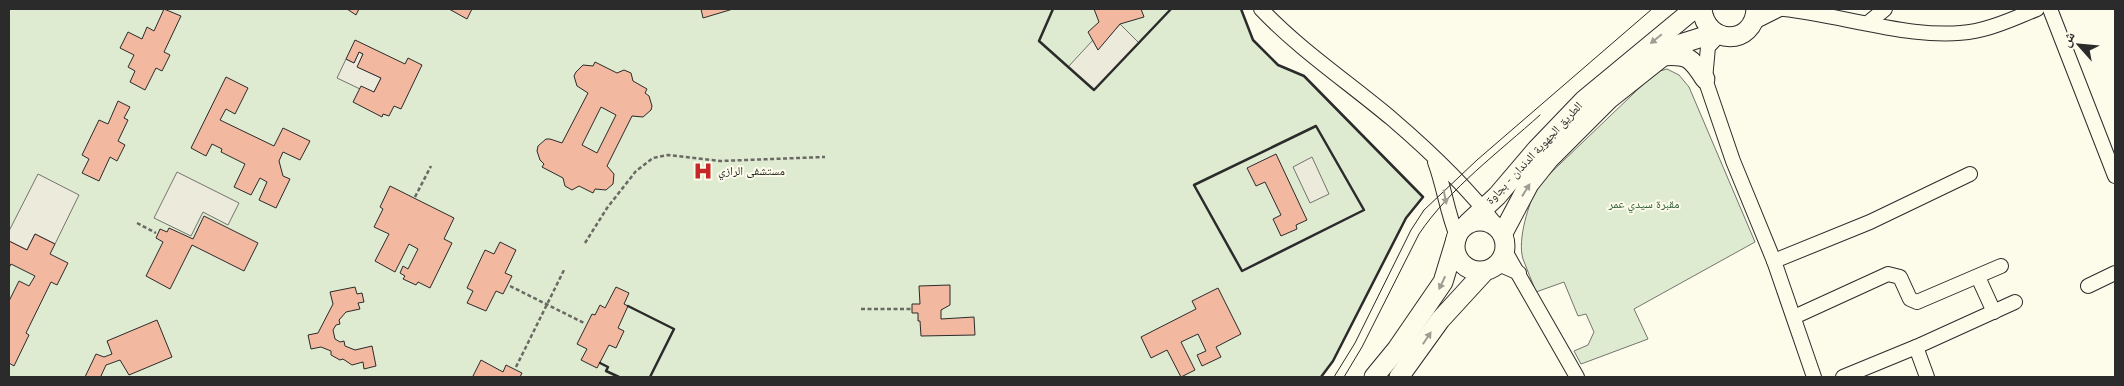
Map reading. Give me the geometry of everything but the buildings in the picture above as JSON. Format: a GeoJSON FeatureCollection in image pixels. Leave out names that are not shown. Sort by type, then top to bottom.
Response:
{"type":"FeatureCollection","features":[{"type":"Feature","properties":{"kind":"main road","name":"الطريق الجهوية الدندان - بجاوة"},"geometry":{"type":"LineString","coordinates":[[1374,377],[1398,350],[1443,282],[1462,230],[1497,196],[1537,149],[1584,100],[1694,9]]}},
{"type":"Feature","properties":{"kind":"main road"},"geometry":{"type":"LineString","coordinates":[[1702,9],[1706,23],[1717,34]]}},
{"type":"Feature","properties":{"kind":"main road","name":"الطريق الجهوية الدندان - بجاوة"},"geometry":{"type":"LineString","coordinates":[[1499,229],[1548,159],[1609,99],[1677,45],[1717,34],[1735,36],[1743,34],[1755,15]]}},
{"type":"Feature","properties":{"kind":"main road"},"geometry":{"type":"LineString","coordinates":[[1661,56],[1681,55],[1690,59],[1705,80]]}},
{"type":"Feature","properties":{"kind":"main road"},"geometry":{"type":"LineString","coordinates":[[1399,377],[1440,320],[1464,292],[1503,258],[1506,245],[1499,229],[1484,220],[1476,220],[1462,230],[1455,244],[1458,259],[1470,269],[1489,270]]}},
{"type":"Feature","properties":{"kind":"street"},"geometry":{"type":"LineString","coordinates":[[1260,9],[1296,42],[1393,120],[1483,208],[1499,229]]}},
{"type":"Feature","properties":{"kind":"street"},"geometry":{"type":"LineString","coordinates":[[1755,15],[1780,9]]}},
{"type":"Feature","properties":{"kind":"street"},"geometry":{"type":"LineString","coordinates":[[1784,9],[1906,29],[1960,33],[1991,27],[2037,9]]}},
{"type":"Feature","properties":{"kind":"street"},"geometry":{"type":"LineString","coordinates":[[1868,23],[1885,9]]}},
{"type":"Feature","properties":{"kind":"street"},"geometry":{"type":"LineString","coordinates":[[2050,9],[2115,176]]}},
{"type":"Feature","properties":{"kind":"street"},"geometry":{"type":"LineString","coordinates":[[1717,34],[1708,47],[1705,80],[1733,161],[1774,261],[1814,377]]}},
{"type":"Feature","properties":{"kind":"street"},"geometry":{"type":"LineString","coordinates":[[1434,158],[1444,191],[1447,212],[1462,230]]}},
{"type":"Feature","properties":{"kind":"street"},"geometry":{"type":"LineString","coordinates":[[1774,261],[1870,222],[1970,174]]}},
{"type":"Feature","properties":{"kind":"street"},"geometry":{"type":"LineString","coordinates":[[1505,251],[1577,377]]}},
{"type":"Feature","properties":{"kind":"street"},"geometry":{"type":"LineString","coordinates":[[1489,270],[1503,266],[1518,274]]}},
{"type":"Feature","properties":{"kind":"street"},"geometry":{"type":"LineString","coordinates":[[1794,317],[1888,274],[1900,277],[1910,299],[1917,302],[2001,266]]}},
{"type":"Feature","properties":{"kind":"street"},"geometry":{"type":"LineString","coordinates":[[2088,286],[2115,273]]}},
{"type":"Feature","properties":{"kind":"street"},"geometry":{"type":"LineString","coordinates":[[1978,277],[1994,312]]}},
{"type":"Feature","properties":{"kind":"street"},"geometry":{"type":"LineString","coordinates":[[1843,377],[1916,347],[2015,302]]}},
{"type":"Feature","properties":{"kind":"street"},"geometry":{"type":"LineString","coordinates":[[1916,347],[1927,377]]}},
{"type":"Feature","properties":{"kind":"path"},"geometry":{"type":"LineString","coordinates":[[585,243],[636,171],[653,158],[668,155],[720,161],[826,157]]}},
{"type":"Feature","properties":{"kind":"path"},"geometry":{"type":"LineString","coordinates":[[415,197],[431,166]]}},
{"type":"Feature","properties":{"kind":"path"},"geometry":{"type":"LineString","coordinates":[[136,223],[156,233]]}},
{"type":"Feature","properties":{"kind":"path"},"geometry":{"type":"LineString","coordinates":[[516,367],[565,268]]}},
{"type":"Feature","properties":{"kind":"path"},"geometry":{"type":"LineString","coordinates":[[510,286],[584,323]]}},
{"type":"Feature","properties":{"kind":"path"},"geometry":{"type":"LineString","coordinates":[[861,309],[911,309]]}},
{"type":"Feature","properties":{"kind":"green space","name":"مستشفى الرازي"},"geometry":{"type":"Polygon","coordinates":[[[9,9],[1241,9],[1253,40],[1278,65],[1304,76],[1423,197],[1406,218],[1333,361],[1321,377],[9,377],[9,9]]]}},
{"type":"Feature","properties":{"kind":"green space","name":"مقبرة سيدي عمر"},"geometry":{"type":"Polygon","coordinates":[[[1667,69],[1679,75],[1689,87],[1755,242],[1634,309],[1648,339],[1581,364],[1574,351],[1588,345],[1594,332],[1586,314],[1578,316],[1564,282],[1536,292],[1523,259],[1522,251],[1527,212],[1537,186],[1656,72],[1667,69]]]}},
{"type":"Feature","properties":{"kind":"shaded area"},"geometry":{"type":"Polygon","coordinates":[[[1120,24],[1139,43],[1094,90],[1068,67],[1093,40],[1098,49],[1120,24]]]}},
{"type":"Feature","properties":{"kind":"shaded area"},"geometry":{"type":"Polygon","coordinates":[[[359,52],[363,54],[358,67],[381,78],[374,92],[360,89],[337,78],[346,59],[354,63],[359,52]]]}},
{"type":"Feature","properties":{"kind":"shaded area"},"geometry":{"type":"Polygon","coordinates":[[[1312,157],[1329,194],[1310,203],[1293,167],[1312,157]]]}},
{"type":"Feature","properties":{"kind":"shaded area"},"geometry":{"type":"Polygon","coordinates":[[[177,172],[239,203],[228,225],[203,212],[191,236],[154,218],[177,172]]]}},
{"type":"Feature","properties":{"kind":"shaded area"},"geometry":{"type":"Polygon","coordinates":[[[38,174],[79,195],[55,244],[35,234],[27,250],[9,241],[9,231],[38,174]]]}},
{"type":"Feature","properties":{"kind":"tram line"},"geometry":{"type":"LineString","coordinates":[[1334,377],[1355,343],[1411,230],[1424,210],[1477,160],[1652,9]]}},
{"type":"Feature","properties":{"kind":"tram line"},"geometry":{"type":"LineString","coordinates":[[1344,377],[1362,347],[1419,234],[1431,217],[1476,171],[1540,115]]}},
{"type":"Feature","properties":{"kind":"wall"},"geometry":{"type":"LineString","coordinates":[[1053,9],[1039,41],[1094,90],[1171,9]]}},
{"type":"Feature","properties":{"kind":"wall"},"geometry":{"type":"LineString","coordinates":[[1241,9],[1253,40],[1278,65],[1304,76],[1423,197],[1406,218],[1333,361],[1321,377]]}},
{"type":"Feature","properties":{"kind":"wall"},"geometry":{"type":"LineString","coordinates":[[1316,126],[1364,210],[1242,271],[1194,185],[1316,126]]}},
{"type":"Feature","properties":{"kind":"wall"},"geometry":{"type":"LineString","coordinates":[[628,306],[674,329],[650,377]]}},
{"type":"Feature","properties":{"kind":"wall"},"geometry":{"type":"LineString","coordinates":[[600,363],[608,367],[606,371],[619,377]]}},
{"type":"Feature","properties":{"kind":"place","name":"مستشفى الرازي"},"geometry":{"type":"Point","coordinates":[703,171]}}]}
